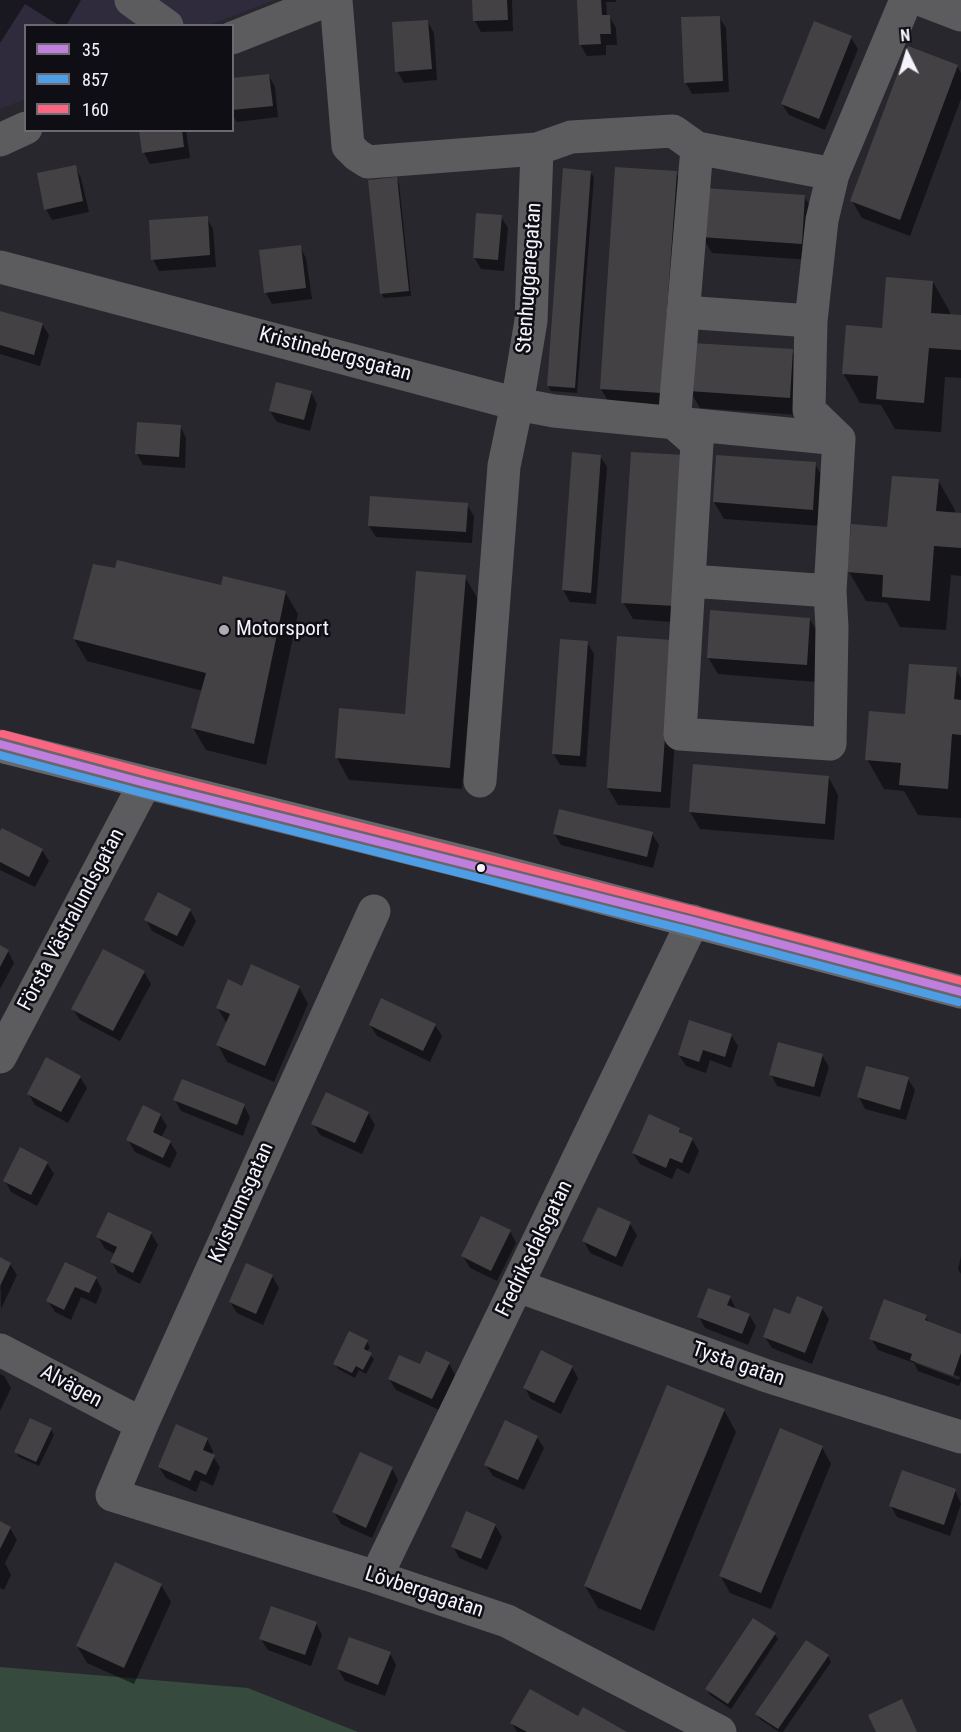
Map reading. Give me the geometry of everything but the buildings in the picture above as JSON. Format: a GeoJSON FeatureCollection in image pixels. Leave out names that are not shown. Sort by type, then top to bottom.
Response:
{"type":"FeatureCollection","features":[{"type":"Feature","properties":{"kind":"main road"},"geometry":{"type":"LineString","coordinates":[[4,747],[693,921],[961,992]]}},
{"type":"Feature","properties":{"kind":"street"},"geometry":{"type":"LineString","coordinates":[[131,0],[164,24]]}},
{"type":"Feature","properties":{"kind":"street"},"geometry":{"type":"LineString","coordinates":[[234,37],[328,0]]}},
{"type":"Feature","properties":{"kind":"street"},"geometry":{"type":"LineString","coordinates":[[336,0],[348,147],[368,162],[537,149],[571,137],[673,131],[697,148],[833,174]]}},
{"type":"Feature","properties":{"kind":"street"},"geometry":{"type":"LineString","coordinates":[[697,148],[674,423],[698,443],[680,734],[830,744],[832,627],[830,591],[839,439],[809,410],[811,321],[822,220],[833,174],[906,0]]}},
{"type":"Feature","properties":{"kind":"street"},"geometry":{"type":"LineString","coordinates":[[922,0],[961,15]]}},
{"type":"Feature","properties":{"kind":"street"},"geometry":{"type":"LineString","coordinates":[[0,140],[24,130]]}},
{"type":"Feature","properties":{"kind":"street","name":"Stenhuggaregatan"},"geometry":{"type":"LineString","coordinates":[[480,781],[504,466],[531,321],[537,149]]}},
{"type":"Feature","properties":{"kind":"street","name":"Kristinebergsgatan"},"geometry":{"type":"LineString","coordinates":[[0,267],[517,404],[554,411],[839,439]]}},
{"type":"Feature","properties":{"kind":"street"},"geometry":{"type":"LineString","coordinates":[[683,312],[811,321]]}},
{"type":"Feature","properties":{"kind":"street"},"geometry":{"type":"LineString","coordinates":[[691,581],[830,591]]}},
{"type":"Feature","properties":{"kind":"street","name":"Första Västralundsgatan"},"geometry":{"type":"LineString","coordinates":[[0,1057],[145,783]]}},
{"type":"Feature","properties":{"kind":"street","name":"Kvistrumsgatan"},"geometry":{"type":"LineString","coordinates":[[112,1495],[374,911]]}},
{"type":"Feature","properties":{"kind":"street","name":"Fredriksdalsgatan"},"geometry":{"type":"LineString","coordinates":[[376,1577],[693,921]]}},
{"type":"Feature","properties":{"kind":"street","name":"Tysta gatan"},"geometry":{"type":"LineString","coordinates":[[518,1286],[767,1376],[961,1437]]}},
{"type":"Feature","properties":{"kind":"street","name":"Alvägen"},"geometry":{"type":"LineString","coordinates":[[0,1350],[142,1424]]}},
{"type":"Feature","properties":{"kind":"street","name":"Lövbergagatan"},"geometry":{"type":"LineString","coordinates":[[112,1495],[376,1577],[507,1621],[720,1732]]}},
{"type":"Feature","properties":{"kind":"shaded area"},"geometry":{"type":"Polygon","coordinates":[[[0,0],[274,0],[212,24],[24,24],[24,99],[0,109],[0,0]]]}},
{"type":"Feature","properties":{"kind":"green space"},"geometry":{"type":"Polygon","coordinates":[[[0,1667],[248,1688],[358,1732],[0,1732],[0,1667]]]}},
{"type":"Feature","properties":{"kind":"transit line","name":"160"},"geometry":{"type":"LineString","coordinates":[[3,734],[961,981]]}},
{"type":"Feature","properties":{"kind":"transit line","name":"35"},"geometry":{"type":"LineString","coordinates":[[0,744],[961,992]]}},
{"type":"Feature","properties":{"kind":"transit line","name":"857"},"geometry":{"type":"LineString","coordinates":[[0,755],[690,931],[958,1002]]}},
{"type":"Feature","properties":{"kind":"place","name":"Motorsport"},"geometry":{"type":"Point","coordinates":[224,630]}}]}
